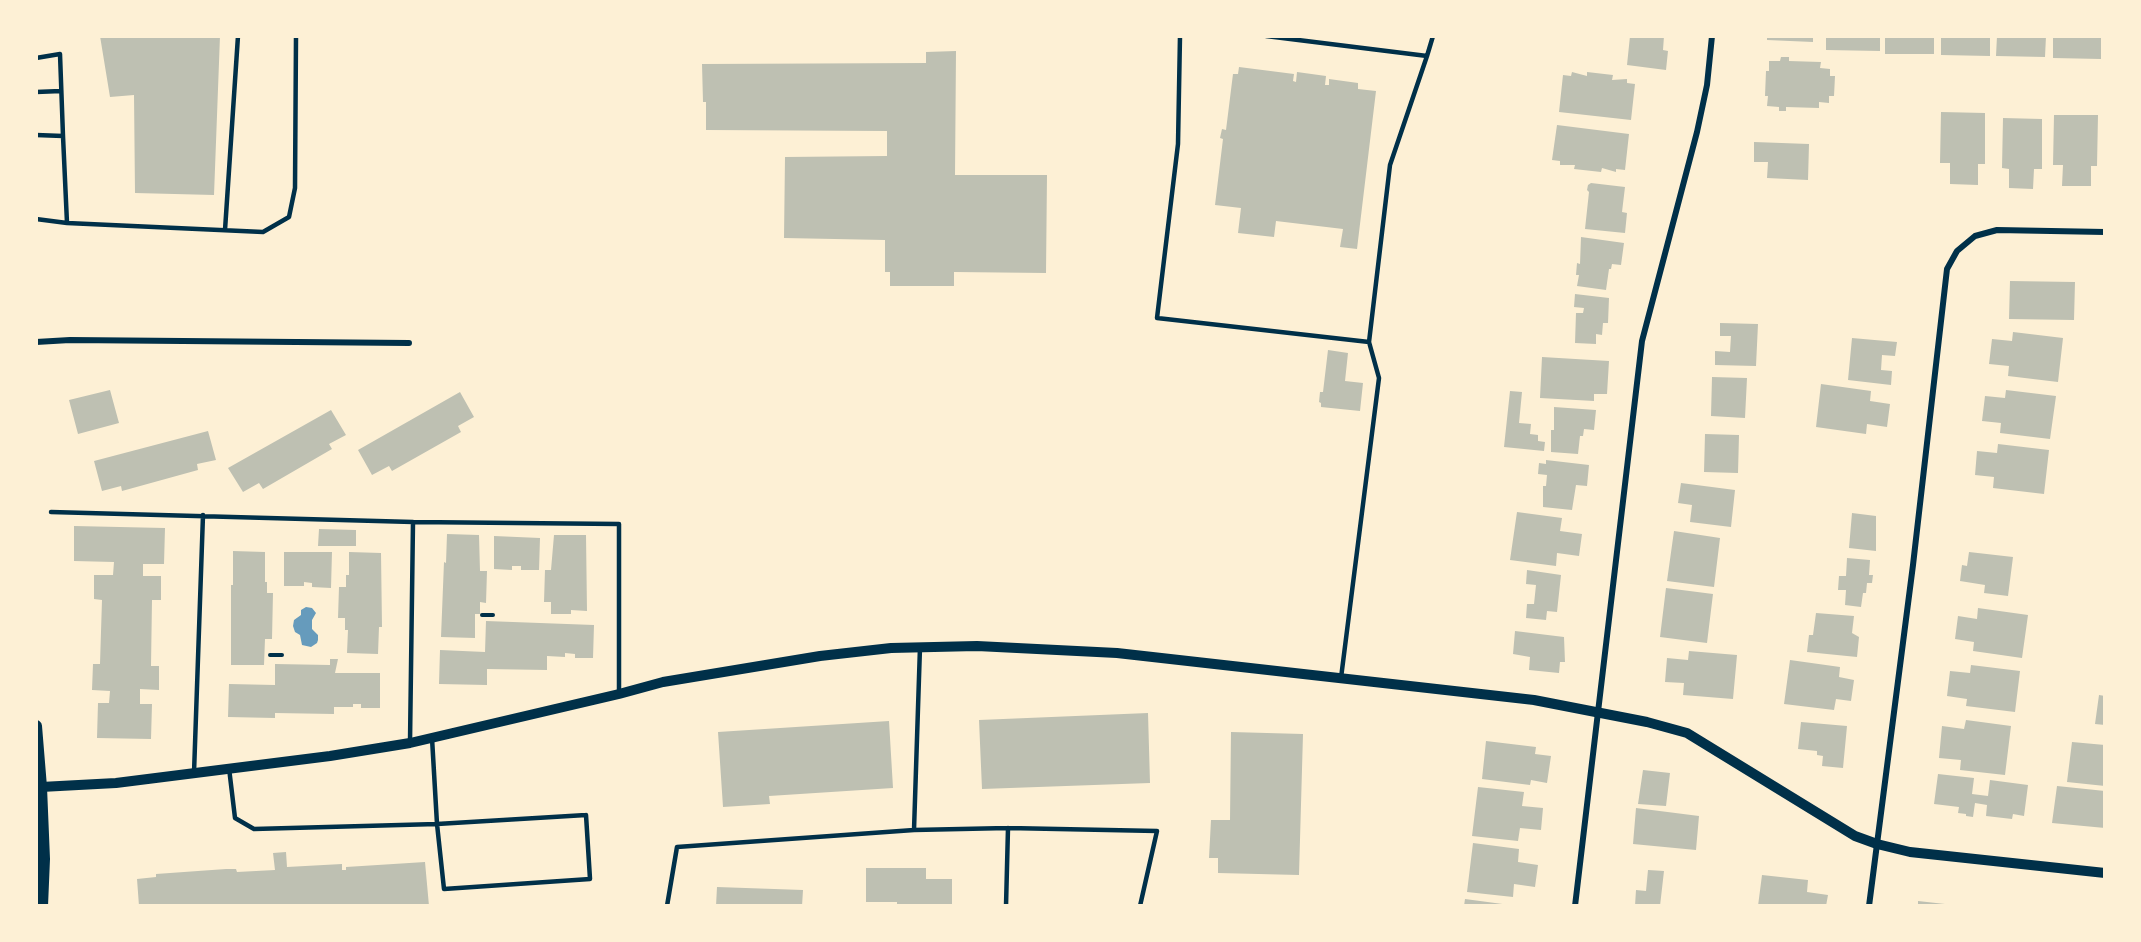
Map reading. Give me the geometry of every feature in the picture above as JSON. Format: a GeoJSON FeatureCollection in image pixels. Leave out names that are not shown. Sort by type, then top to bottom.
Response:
{"type":"FeatureCollection","features":[{"type":"Feature","properties":{"kind":"main road"},"geometry":{"type":"LineString","coordinates":[[36,726],[44,859],[42,906]]}},
{"type":"Feature","properties":{"kind":"street"},"geometry":{"type":"LineString","coordinates":[[1575,906],[1642,341],[1697,132],[1707,85],[1712,36]]}},
{"type":"Feature","properties":{"kind":"street"},"geometry":{"type":"LineString","coordinates":[[1869,906],[1915,554],[1947,268],[1957,251],[1975,236],[1997,230],[2105,232]]}},
{"type":"Feature","properties":{"kind":"street"},"geometry":{"type":"LineString","coordinates":[[36,342],[70,340],[409,343]]}},
{"type":"Feature","properties":{"kind":"street"},"geometry":{"type":"LineString","coordinates":[[41,787],[116,783],[330,756],[410,743],[663,682],[820,656],[891,648],[977,646],[1117,653],[1534,700],[1599,712],[1688,733],[1855,836],[1877,844],[1910,852],[2105,873]]}},
{"type":"Feature","properties":{"kind":"lane"},"geometry":{"type":"LineString","coordinates":[[225,230],[238,36]]}},
{"type":"Feature","properties":{"kind":"lane"},"geometry":{"type":"LineString","coordinates":[[36,219],[67,223],[263,232],[289,217],[295,188],[296,36]]}},
{"type":"Feature","properties":{"kind":"lane"},"geometry":{"type":"LineString","coordinates":[[1180,36],[1178,144],[1157,318],[1369,342]]}},
{"type":"Feature","properties":{"kind":"lane"},"geometry":{"type":"LineString","coordinates":[[1266,36],[1427,56]]}},
{"type":"Feature","properties":{"kind":"lane"},"geometry":{"type":"LineString","coordinates":[[1341,678],[1379,378],[1369,342],[1390,165],[1432,36]]}},
{"type":"Feature","properties":{"kind":"lane"},"geometry":{"type":"LineString","coordinates":[[36,58],[60,54],[67,223]]}},
{"type":"Feature","properties":{"kind":"lane"},"geometry":{"type":"LineString","coordinates":[[36,92],[61,91]]}},
{"type":"Feature","properties":{"kind":"lane"},"geometry":{"type":"LineString","coordinates":[[36,135],[63,136]]}},
{"type":"Feature","properties":{"kind":"lane"},"geometry":{"type":"LineString","coordinates":[[51,512],[413,522],[619,524],[619,694]]}},
{"type":"Feature","properties":{"kind":"lane"},"geometry":{"type":"LineString","coordinates":[[194,773],[203,515]]}},
{"type":"Feature","properties":{"kind":"lane"},"geometry":{"type":"LineString","coordinates":[[410,743],[413,522]]}},
{"type":"Feature","properties":{"kind":"lane"},"geometry":{"type":"LineString","coordinates":[[914,831],[920,648]]}},
{"type":"Feature","properties":{"kind":"lane"},"geometry":{"type":"LineString","coordinates":[[229,768],[234,818],[254,829],[437,824],[586,815],[590,879],[444,888],[437,824],[432,738]]}},
{"type":"Feature","properties":{"kind":"lane"},"geometry":{"type":"LineString","coordinates":[[1006,906],[1008,828]]}},
{"type":"Feature","properties":{"kind":"lane"},"geometry":{"type":"LineString","coordinates":[[667,906],[677,847],[914,831],[1008,828],[1157,831],[1140,906]]}},
{"type":"Feature","properties":{"kind":"path"},"geometry":{"type":"LineString","coordinates":[[482,615],[493,615]]}},
{"type":"Feature","properties":{"kind":"path"},"geometry":{"type":"LineString","coordinates":[[270,655],[282,655]]}},
{"type":"Feature","properties":{"kind":"water"},"geometry":{"type":"Polygon","coordinates":[[[306,607],[312,608],[316,613],[312,620],[312,629],[318,635],[318,640],[311,647],[302,645],[300,635],[295,632],[293,626],[294,620],[306,607]]]}},
{"type":"Feature","properties":{"kind":"building"},"geometry":{"type":"Polygon","coordinates":[[[100,36],[220,36],[214,195],[135,193],[134,95],[110,97],[100,36]]]}},
{"type":"Feature","properties":{"kind":"building"},"geometry":{"type":"Polygon","coordinates":[[[1630,36],[1664,36],[1663,50],[1668,51],[1666,70],[1627,65],[1630,36]]]}},
{"type":"Feature","properties":{"kind":"building"},"geometry":{"type":"Polygon","coordinates":[[[1767,36],[1813,36],[1813,42],[1767,40],[1767,36]]]}},
{"type":"Feature","properties":{"kind":"building"},"geometry":{"type":"Polygon","coordinates":[[[1826,36],[1880,36],[1880,51],[1826,50],[1826,36]]]}},
{"type":"Feature","properties":{"kind":"building"},"geometry":{"type":"Polygon","coordinates":[[[1885,36],[1934,36],[1934,54],[1885,54],[1885,36]]]}},
{"type":"Feature","properties":{"kind":"building"},"geometry":{"type":"Polygon","coordinates":[[[1941,36],[1990,36],[1990,56],[1941,55],[1941,36]]]}},
{"type":"Feature","properties":{"kind":"building"},"geometry":{"type":"Polygon","coordinates":[[[1997,36],[2046,36],[2045,57],[1996,56],[1997,36]]]}},
{"type":"Feature","properties":{"kind":"building"},"geometry":{"type":"Polygon","coordinates":[[[2053,36],[2101,36],[2101,59],[2053,58],[2053,36]]]}},
{"type":"Feature","properties":{"kind":"building"},"geometry":{"type":"Polygon","coordinates":[[[956,51],[955,175],[1047,175],[1046,273],[954,272],[954,286],[890,286],[890,272],[885,272],[885,240],[784,238],[785,157],[887,156],[887,131],[706,130],[702,64],[926,63],[926,52],[956,51]]]}},
{"type":"Feature","properties":{"kind":"building"},"geometry":{"type":"Polygon","coordinates":[[[1781,57],[1789,57],[1789,61],[1821,62],[1820,68],[1830,69],[1830,76],[1835,76],[1834,96],[1829,96],[1829,103],[1819,102],[1819,108],[1786,107],[1786,111],[1779,111],[1779,107],[1767,106],[1766,71],[1769,71],[1769,61],[1780,61],[1781,57]]]}},
{"type":"Feature","properties":{"kind":"building"},"geometry":{"type":"Polygon","coordinates":[[[1239,67],[1294,74],[1293,81],[1296,82],[1297,72],[1326,76],[1325,85],[1329,85],[1329,79],[1358,83],[1358,89],[1376,91],[1357,249],[1340,247],[1343,229],[1276,221],[1274,237],[1238,233],[1241,208],[1215,205],[1223,139],[1220,138],[1222,129],[1226,130],[1233,74],[1238,74],[1239,67]]]}},
{"type":"Feature","properties":{"kind":"building"},"geometry":{"type":"Polygon","coordinates":[[[1572,72],[1587,76],[1587,72],[1613,75],[1612,80],[1627,79],[1627,83],[1635,84],[1631,120],[1559,112],[1563,75],[1571,76],[1572,72]]]}},
{"type":"Feature","properties":{"kind":"building"},"geometry":{"type":"Polygon","coordinates":[[[1941,112],[1985,113],[1985,164],[1978,164],[1978,185],[1950,184],[1950,163],[1940,163],[1941,112]]]}},
{"type":"Feature","properties":{"kind":"building"},"geometry":{"type":"Polygon","coordinates":[[[2054,115],[2098,115],[2097,166],[2091,166],[2091,186],[2062,186],[2063,165],[2053,165],[2054,115]]]}},
{"type":"Feature","properties":{"kind":"building"},"geometry":{"type":"Polygon","coordinates":[[[2003,118],[2042,119],[2042,169],[2034,169],[2033,189],[2009,188],[2009,169],[2002,168],[2003,118]]]}},
{"type":"Feature","properties":{"kind":"building"},"geometry":{"type":"Polygon","coordinates":[[[1557,125],[1629,134],[1625,170],[1616,169],[1616,172],[1602,168],[1601,172],[1574,169],[1575,165],[1560,165],[1560,161],[1552,160],[1557,125]]]}},
{"type":"Feature","properties":{"kind":"building"},"geometry":{"type":"Polygon","coordinates":[[[1754,142],[1809,144],[1808,180],[1767,178],[1768,162],[1754,162],[1754,142]]]}},
{"type":"Feature","properties":{"kind":"building"},"geometry":{"type":"Polygon","coordinates":[[[1591,183],[1625,187],[1622,212],[1627,213],[1625,233],[1585,229],[1589,192],[1587,190],[1591,183]]]}},
{"type":"Feature","properties":{"kind":"building"},"geometry":{"type":"Polygon","coordinates":[[[1581,237],[1624,243],[1621,265],[1612,264],[1609,269],[1606,290],[1577,286],[1579,275],[1576,275],[1577,263],[1580,264],[1581,237]]]}},
{"type":"Feature","properties":{"kind":"building"},"geometry":{"type":"Polygon","coordinates":[[[2010,281],[2075,282],[2074,320],[2009,319],[2010,281]]]}},
{"type":"Feature","properties":{"kind":"building"},"geometry":{"type":"Polygon","coordinates":[[[1575,294],[1609,298],[1608,323],[1603,323],[1602,335],[1596,334],[1596,344],[1575,343],[1576,313],[1583,313],[1584,308],[1574,307],[1575,294]]]}},
{"type":"Feature","properties":{"kind":"building"},"geometry":{"type":"Polygon","coordinates":[[[1720,323],[1758,324],[1756,366],[1715,365],[1715,351],[1730,352],[1731,336],[1720,336],[1720,323]]]}},
{"type":"Feature","properties":{"kind":"building"},"geometry":{"type":"Polygon","coordinates":[[[2013,332],[2063,338],[2058,382],[2008,376],[2009,366],[1989,364],[1992,339],[2012,341],[2013,332]]]}},
{"type":"Feature","properties":{"kind":"building"},"geometry":{"type":"Polygon","coordinates":[[[1852,338],[1897,342],[1895,356],[1882,355],[1881,370],[1892,371],[1891,385],[1848,380],[1852,338]]]}},
{"type":"Feature","properties":{"kind":"building"},"geometry":{"type":"Polygon","coordinates":[[[1328,350],[1348,353],[1345,381],[1363,383],[1360,411],[1321,407],[1320,392],[1323,392],[1328,350]]]}},
{"type":"Feature","properties":{"kind":"building"},"geometry":{"type":"Polygon","coordinates":[[[1542,357],[1609,361],[1607,394],[1594,394],[1594,401],[1540,398],[1542,357]]]}},
{"type":"Feature","properties":{"kind":"building"},"geometry":{"type":"Polygon","coordinates":[[[1712,377],[1747,378],[1745,418],[1711,416],[1712,377]]]}},
{"type":"Feature","properties":{"kind":"building"},"geometry":{"type":"Polygon","coordinates":[[[1821,384],[1871,391],[1870,401],[1890,404],[1887,427],[1867,424],[1866,434],[1816,427],[1821,384]]]}},
{"type":"Feature","properties":{"kind":"building"},"geometry":{"type":"Polygon","coordinates":[[[110,390],[119,423],[78,434],[69,400],[110,390]]]}},
{"type":"Feature","properties":{"kind":"building"},"geometry":{"type":"Polygon","coordinates":[[[2006,390],[2056,396],[2050,439],[2000,433],[2001,423],[1982,421],[1985,396],[2005,398],[2006,390]]]}},
{"type":"Feature","properties":{"kind":"building"},"geometry":{"type":"Polygon","coordinates":[[[1510,391],[1522,392],[1519,423],[1531,424],[1530,434],[1538,435],[1538,441],[1545,442],[1544,451],[1504,447],[1510,391]]]}},
{"type":"Feature","properties":{"kind":"building"},"geometry":{"type":"Polygon","coordinates":[[[460,392],[474,417],[458,426],[461,432],[392,471],[389,466],[372,475],[358,450],[460,392]]]}},
{"type":"Feature","properties":{"kind":"building"},"geometry":{"type":"Polygon","coordinates":[[[1554,407],[1596,410],[1594,430],[1584,429],[1583,436],[1580,436],[1578,454],[1551,452],[1554,407]]]}},
{"type":"Feature","properties":{"kind":"building"},"geometry":{"type":"Polygon","coordinates":[[[331,410],[346,435],[329,444],[332,449],[263,489],[259,483],[243,492],[228,468],[331,410]]]}},
{"type":"Feature","properties":{"kind":"building"},"geometry":{"type":"Polygon","coordinates":[[[208,431],[216,460],[197,464],[198,470],[122,491],[121,486],[102,491],[94,461],[208,431]]]}},
{"type":"Feature","properties":{"kind":"building"},"geometry":{"type":"Polygon","coordinates":[[[1705,434],[1739,435],[1738,473],[1704,472],[1705,434]]]}},
{"type":"Feature","properties":{"kind":"building"},"geometry":{"type":"Polygon","coordinates":[[[1998,444],[2049,450],[2044,494],[1993,488],[1994,477],[1975,475],[1977,451],[1997,453],[1998,444]]]}},
{"type":"Feature","properties":{"kind":"building"},"geometry":{"type":"Polygon","coordinates":[[[1546,460],[1589,465],[1587,486],[1576,485],[1572,510],[1543,507],[1543,486],[1546,486],[1547,475],[1538,474],[1539,463],[1546,464],[1546,460]]]}},
{"type":"Feature","properties":{"kind":"building"},"geometry":{"type":"Polygon","coordinates":[[[1681,483],[1735,490],[1731,527],[1690,522],[1692,505],[1678,503],[1681,483]]]}},
{"type":"Feature","properties":{"kind":"building"},"geometry":{"type":"Polygon","coordinates":[[[1517,512],[1562,518],[1560,531],[1582,534],[1579,556],[1557,553],[1556,566],[1510,560],[1517,512]]]}},
{"type":"Feature","properties":{"kind":"building"},"geometry":{"type":"Polygon","coordinates":[[[1852,513],[1876,516],[1876,551],[1849,548],[1852,513]]]}},
{"type":"Feature","properties":{"kind":"building"},"geometry":{"type":"Polygon","coordinates":[[[74,526],[165,528],[164,564],[143,564],[143,576],[161,576],[161,600],[152,600],[151,666],[159,666],[159,690],[140,689],[140,704],[152,704],[151,739],[97,738],[98,703],[109,703],[110,691],[92,690],[93,664],[100,664],[102,600],[94,599],[94,575],[113,575],[114,562],[74,561],[74,526]]]}},
{"type":"Feature","properties":{"kind":"building"},"geometry":{"type":"Polygon","coordinates":[[[319,529],[356,530],[356,546],[318,546],[319,529]]]}},
{"type":"Feature","properties":{"kind":"building"},"geometry":{"type":"Polygon","coordinates":[[[1674,531],[1720,538],[1714,587],[1667,581],[1674,531]]]}},
{"type":"Feature","properties":{"kind":"building"},"geometry":{"type":"Polygon","coordinates":[[[447,534],[479,535],[480,571],[487,571],[486,603],[480,602],[480,614],[475,614],[475,638],[441,637],[447,534]]]}},
{"type":"Feature","properties":{"kind":"building"},"geometry":{"type":"Polygon","coordinates":[[[554,535],[586,535],[587,611],[571,610],[571,614],[551,614],[551,602],[544,602],[545,570],[551,570],[554,535]]]}},
{"type":"Feature","properties":{"kind":"building"},"geometry":{"type":"Polygon","coordinates":[[[494,536],[540,538],[539,570],[521,570],[521,566],[512,566],[512,570],[494,569],[494,536]]]}},
{"type":"Feature","properties":{"kind":"building"},"geometry":{"type":"Polygon","coordinates":[[[233,551],[265,552],[267,593],[273,593],[272,639],[265,639],[264,665],[231,665],[233,551]]]}},
{"type":"Feature","properties":{"kind":"building"},"geometry":{"type":"Polygon","coordinates":[[[284,552],[332,552],[331,588],[312,587],[312,583],[304,582],[304,586],[284,586],[284,552]]]}},
{"type":"Feature","properties":{"kind":"building"},"geometry":{"type":"Polygon","coordinates":[[[349,552],[381,553],[382,627],[379,627],[378,654],[347,653],[348,630],[345,630],[345,618],[338,618],[339,587],[346,587],[346,575],[349,575],[349,552]]]}},
{"type":"Feature","properties":{"kind":"building"},"geometry":{"type":"Polygon","coordinates":[[[1969,552],[2013,557],[2008,596],[1984,593],[1985,585],[1960,581],[1962,565],[1967,566],[1969,552]]]}},
{"type":"Feature","properties":{"kind":"building"},"geometry":{"type":"Polygon","coordinates":[[[1847,558],[1870,560],[1869,575],[1873,575],[1872,583],[1867,583],[1861,607],[1845,605],[1846,590],[1838,590],[1839,576],[1846,576],[1847,558]]]}},
{"type":"Feature","properties":{"kind":"building"},"geometry":{"type":"Polygon","coordinates":[[[1527,570],[1561,575],[1557,612],[1547,611],[1546,620],[1526,618],[1527,604],[1534,604],[1536,585],[1526,584],[1527,570]]]}},
{"type":"Feature","properties":{"kind":"building"},"geometry":{"type":"Polygon","coordinates":[[[1666,588],[1713,594],[1707,643],[1660,637],[1666,588]]]}},
{"type":"Feature","properties":{"kind":"building"},"geometry":{"type":"Polygon","coordinates":[[[1978,608],[2028,615],[2022,658],[1973,651],[1974,642],[1955,639],[1958,616],[1977,619],[1978,608]]]}},
{"type":"Feature","properties":{"kind":"building"},"geometry":{"type":"Polygon","coordinates":[[[1816,613],[1854,616],[1852,633],[1859,637],[1857,657],[1807,652],[1809,635],[1813,635],[1816,613]]]}},
{"type":"Feature","properties":{"kind":"building"},"geometry":{"type":"Polygon","coordinates":[[[486,621],[594,625],[593,658],[575,658],[575,654],[565,653],[565,657],[547,656],[547,670],[487,669],[487,685],[439,684],[440,650],[485,652],[486,621]]]}},
{"type":"Feature","properties":{"kind":"building"},"geometry":{"type":"Polygon","coordinates":[[[1515,631],[1564,637],[1565,662],[1560,662],[1559,673],[1529,670],[1530,657],[1513,654],[1515,631]]]}},
{"type":"Feature","properties":{"kind":"building"},"geometry":{"type":"Polygon","coordinates":[[[1689,651],[1737,655],[1733,699],[1683,695],[1684,683],[1665,682],[1667,658],[1688,660],[1689,651]]]}},
{"type":"Feature","properties":{"kind":"building"},"geometry":{"type":"Polygon","coordinates":[[[330,659],[338,659],[335,673],[380,673],[380,708],[361,708],[361,704],[353,704],[353,707],[334,707],[334,714],[275,713],[275,718],[228,717],[229,684],[275,685],[275,664],[330,665],[330,659]]]}},
{"type":"Feature","properties":{"kind":"building"},"geometry":{"type":"Polygon","coordinates":[[[1790,660],[1840,667],[1839,677],[1854,680],[1851,701],[1836,699],[1834,710],[1784,704],[1790,660]]]}},
{"type":"Feature","properties":{"kind":"building"},"geometry":{"type":"Polygon","coordinates":[[[1971,665],[2020,671],[2015,712],[1966,706],[1967,699],[1947,696],[1950,671],[1970,673],[1971,665]]]}},
{"type":"Feature","properties":{"kind":"building"},"geometry":{"type":"Polygon","coordinates":[[[2099,695],[2105,696],[2105,725],[2095,724],[2099,695]]]}},
{"type":"Feature","properties":{"kind":"building"},"geometry":{"type":"Polygon","coordinates":[[[1148,713],[1150,783],[982,789],[979,720],[1148,713]]]}},
{"type":"Feature","properties":{"kind":"building"},"geometry":{"type":"Polygon","coordinates":[[[1966,720],[2011,726],[2005,775],[1960,770],[1961,760],[1939,758],[1942,726],[1964,729],[1966,720]]]}},
{"type":"Feature","properties":{"kind":"building"},"geometry":{"type":"Polygon","coordinates":[[[889,721],[893,788],[769,796],[770,804],[723,807],[718,732],[889,721]]]}},
{"type":"Feature","properties":{"kind":"building"},"geometry":{"type":"Polygon","coordinates":[[[1801,722],[1847,726],[1843,768],[1822,766],[1823,756],[1817,755],[1817,751],[1798,749],[1801,722]]]}},
{"type":"Feature","properties":{"kind":"building"},"geometry":{"type":"Polygon","coordinates":[[[1231,732],[1303,734],[1299,875],[1218,873],[1218,858],[1209,858],[1211,820],[1230,820],[1231,732]]]}},
{"type":"Feature","properties":{"kind":"building"},"geometry":{"type":"Polygon","coordinates":[[[1486,741],[1536,747],[1535,754],[1551,756],[1547,783],[1531,780],[1530,785],[1482,779],[1486,741]]]}},
{"type":"Feature","properties":{"kind":"building"},"geometry":{"type":"Polygon","coordinates":[[[2072,742],[2105,745],[2105,786],[2067,782],[2072,742]]]}},
{"type":"Feature","properties":{"kind":"building"},"geometry":{"type":"Polygon","coordinates":[[[1643,770],[1670,773],[1666,806],[1638,804],[1643,770]]]}},
{"type":"Feature","properties":{"kind":"building"},"geometry":{"type":"Polygon","coordinates":[[[1938,774],[1974,778],[1972,794],[1988,796],[1990,780],[2028,785],[2024,816],[2013,814],[2012,819],[1986,816],[1987,805],[1975,803],[1973,817],[1958,813],[1959,807],[1934,804],[1938,774]]]}},
{"type":"Feature","properties":{"kind":"building"},"geometry":{"type":"Polygon","coordinates":[[[2057,786],[2105,791],[2105,828],[2052,823],[2057,786]]]}},
{"type":"Feature","properties":{"kind":"building"},"geometry":{"type":"Polygon","coordinates":[[[1478,787],[1524,792],[1522,806],[1543,808],[1541,830],[1520,828],[1518,841],[1472,836],[1478,787]]]}},
{"type":"Feature","properties":{"kind":"building"},"geometry":{"type":"Polygon","coordinates":[[[1636,808],[1699,816],[1696,850],[1633,844],[1636,808]]]}},
{"type":"Feature","properties":{"kind":"building"},"geometry":{"type":"Polygon","coordinates":[[[1473,843],[1519,849],[1518,862],[1538,865],[1535,887],[1514,884],[1513,897],[1467,892],[1473,843]]]}},
{"type":"Feature","properties":{"kind":"building"},"geometry":{"type":"Polygon","coordinates":[[[286,852],[287,867],[342,864],[342,870],[346,870],[346,867],[425,862],[429,906],[139,906],[137,879],[156,877],[156,874],[226,869],[236,869],[237,872],[275,870],[273,853],[286,852]]]}},
{"type":"Feature","properties":{"kind":"building"},"geometry":{"type":"Polygon","coordinates":[[[866,868],[926,868],[926,879],[952,879],[952,906],[897,906],[897,902],[866,902],[866,868]]]}},
{"type":"Feature","properties":{"kind":"building"},"geometry":{"type":"Polygon","coordinates":[[[1648,870],[1664,871],[1660,906],[1635,906],[1636,890],[1646,891],[1648,870]]]}},
{"type":"Feature","properties":{"kind":"building"},"geometry":{"type":"Polygon","coordinates":[[[1762,875],[1808,880],[1807,892],[1828,895],[1826,906],[1758,906],[1762,875]]]}},
{"type":"Feature","properties":{"kind":"building"},"geometry":{"type":"Polygon","coordinates":[[[717,887],[803,890],[802,906],[716,906],[717,887]]]}},
{"type":"Feature","properties":{"kind":"building"},"geometry":{"type":"Polygon","coordinates":[[[1465,899],[1510,905],[1510,906],[1464,906],[1465,899]]]}},
{"type":"Feature","properties":{"kind":"building"},"geometry":{"type":"Polygon","coordinates":[[[1918,901],[1945,904],[1945,906],[1918,906],[1918,901]]]}}]}
